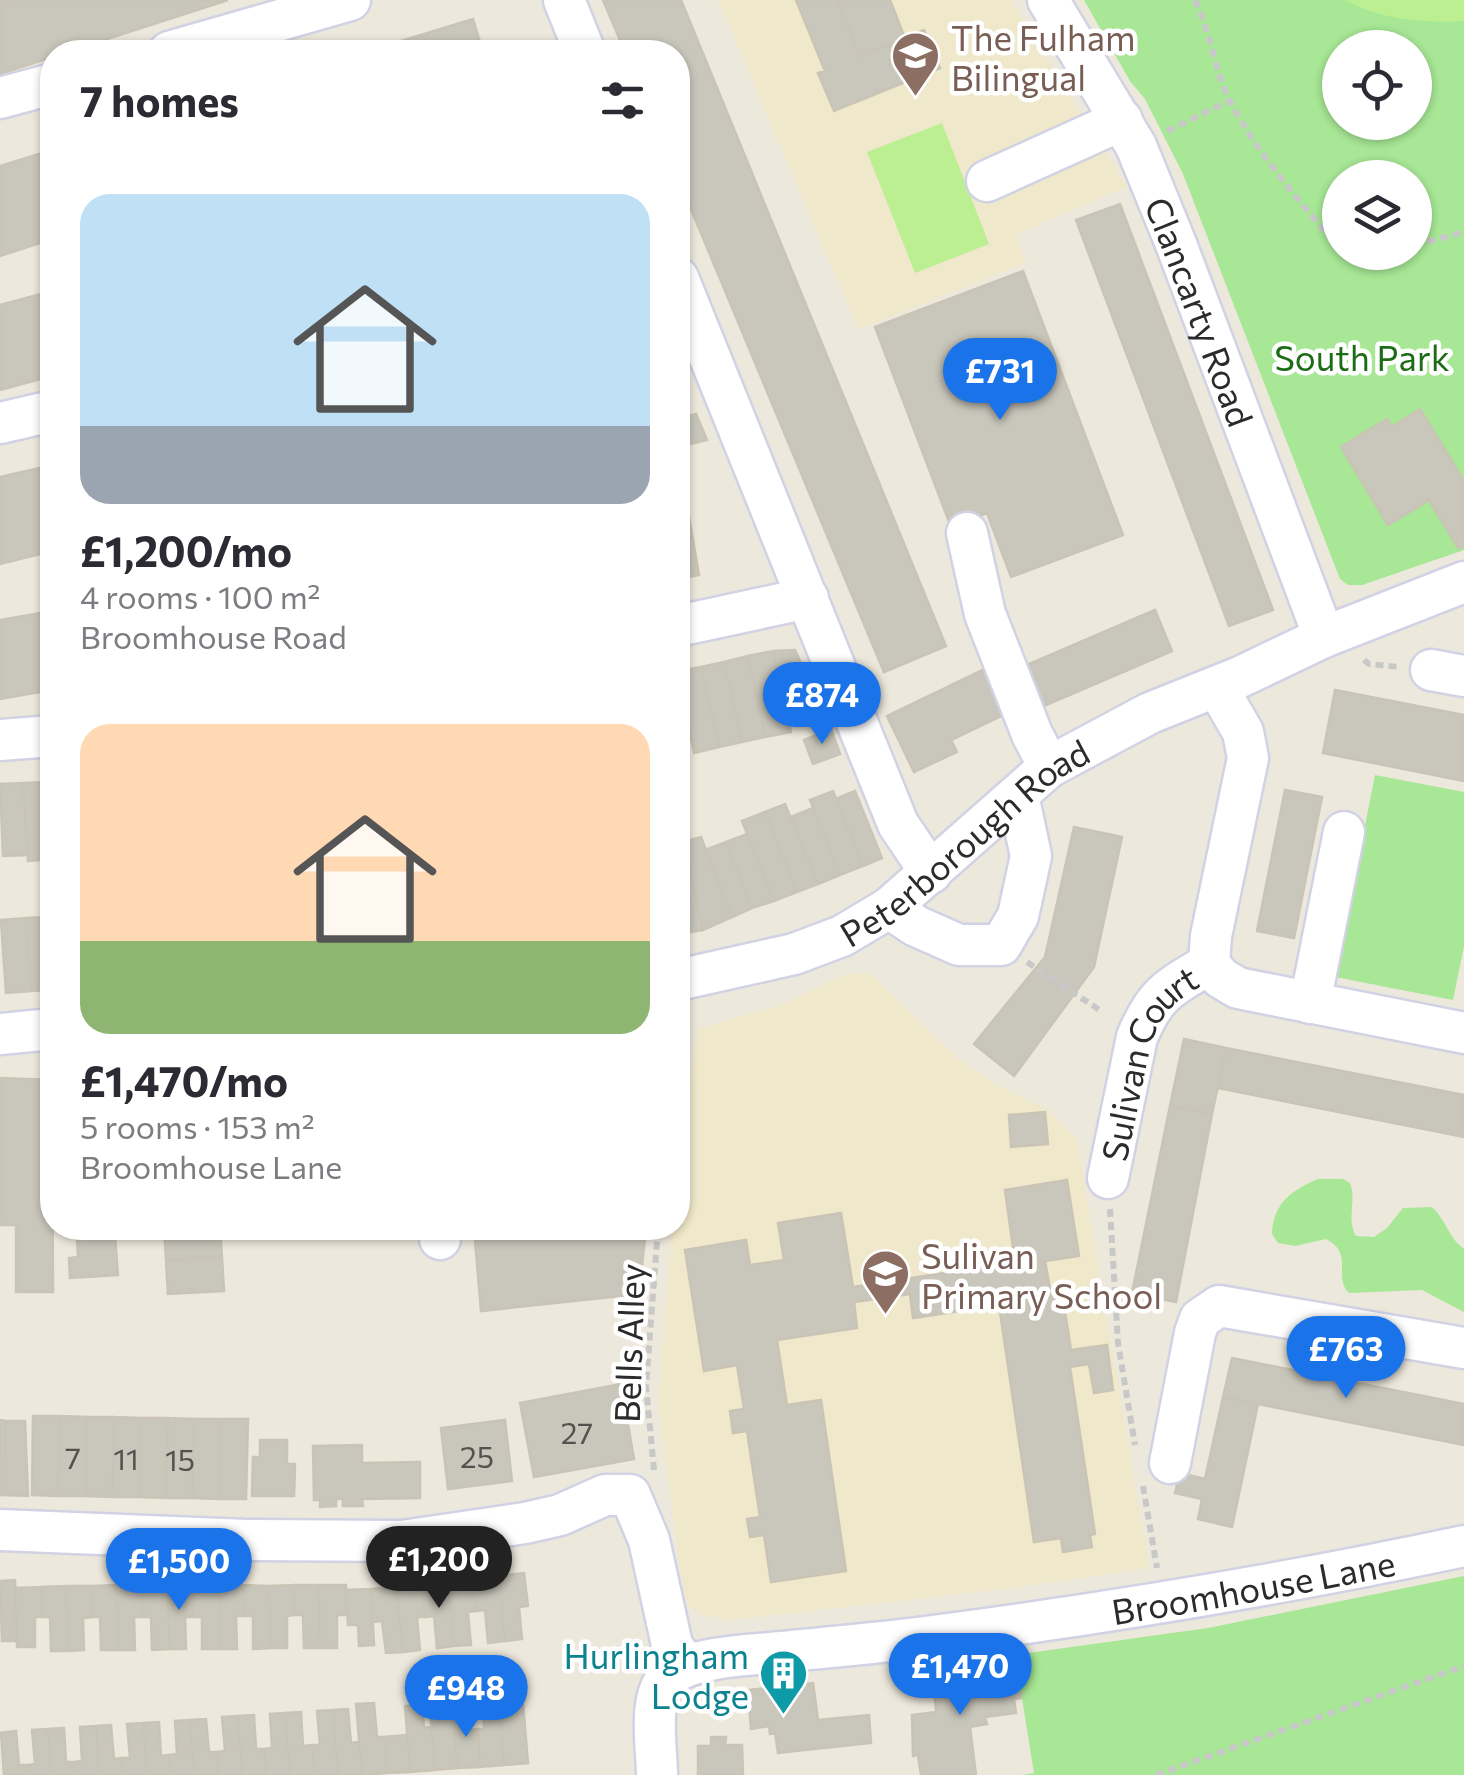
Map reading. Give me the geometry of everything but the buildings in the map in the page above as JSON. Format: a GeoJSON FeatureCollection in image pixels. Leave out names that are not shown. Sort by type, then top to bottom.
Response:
{"type":"FeatureCollection","features":[{"type":"Feature","properties":{"kind":"street"},"geometry":{"type":"LineString","coordinates":[[211,40],[350,0]]}},
{"type":"Feature","properties":{"kind":"street"},"geometry":{"type":"LineString","coordinates":[[564,0],[580,40]]}},
{"type":"Feature","properties":{"kind":"street","name":"Clancarty Road"},"geometry":{"type":"LineString","coordinates":[[1048,0],[1142,135],[1176,244],[1328,643]]}},
{"type":"Feature","properties":{"kind":"street"},"geometry":{"type":"LineString","coordinates":[[0,98],[40,87]]}},
{"type":"Feature","properties":{"kind":"street"},"geometry":{"type":"LineString","coordinates":[[987,181],[1142,135]]}},
{"type":"Feature","properties":{"kind":"street"},"geometry":{"type":"LineString","coordinates":[[690,308],[898,824],[931,874]]}},
{"type":"Feature","properties":{"kind":"street"},"geometry":{"type":"LineString","coordinates":[[0,423],[40,414]]}},
{"type":"Feature","properties":{"kind":"street"},"geometry":{"type":"LineString","coordinates":[[967,533],[985,614],[1032,734],[1050,767]]}},
{"type":"Feature","properties":{"kind":"street","name":"Peterborough Road"},"geometry":{"type":"LineString","coordinates":[[690,977],[794,954],[842,936],[889,908],[931,874],[1050,767],[1150,713],[1228,682],[1257,658],[1293,642],[1328,643],[1464,582]]}},
{"type":"Feature","properties":{"kind":"street"},"geometry":{"type":"LineString","coordinates":[[690,623],[808,598]]}},
{"type":"Feature","properties":{"kind":"street","name":"Sulivan Court"},"geometry":{"type":"LineString","coordinates":[[1228,682],[1248,758],[1211,936],[1209,964],[1221,978],[1238,988],[1464,1033]]}},
{"type":"Feature","properties":{"kind":"street"},"geometry":{"type":"LineString","coordinates":[[0,740],[40,737]]}},
{"type":"Feature","properties":{"kind":"street"},"geometry":{"type":"LineString","coordinates":[[889,908],[959,946],[1001,945],[1018,916],[1030,856],[1018,795]]}},
{"type":"Feature","properties":{"kind":"street"},"geometry":{"type":"LineString","coordinates":[[1310,1003],[1344,832]]}},
{"type":"Feature","properties":{"kind":"street","name":"Sulivan Court"},"geometry":{"type":"LineString","coordinates":[[1108,1178],[1137,1037],[1146,1016],[1157,997],[1209,964]]}},
{"type":"Feature","properties":{"kind":"street"},"geometry":{"type":"LineString","coordinates":[[0,1034],[40,1029]]}},
{"type":"Feature","properties":{"kind":"street"},"geometry":{"type":"LineString","coordinates":[[1149,1465],[1200,1319],[1219,1306],[1464,1348]]}},
{"type":"Feature","properties":{"kind":"street"},"geometry":{"type":"LineString","coordinates":[[0,1530],[228,1540],[402,1541],[524,1523],[560,1515],[605,1495],[630,1495],[649,1540],[672,1645],[686,1666],[660,1686],[657,1775]]}},
{"type":"Feature","properties":{"kind":"street","name":"Broomhouse Lane"},"geometry":{"type":"LineString","coordinates":[[686,1666],[732,1657],[946,1634],[1038,1636],[1162,1601],[1464,1546]]}},
{"type":"Feature","properties":{"kind":"path"},"geometry":{"type":"LineString","coordinates":[[1195,0],[1207,26],[1229,101],[1278,174],[1322,229]]}},
{"type":"Feature","properties":{"kind":"path"},"geometry":{"type":"LineString","coordinates":[[1142,135],[1229,101]]}},
{"type":"Feature","properties":{"kind":"path"},"geometry":{"type":"LineString","coordinates":[[1432,241],[1464,232]]}},
{"type":"Feature","properties":{"kind":"path"},"geometry":{"type":"LineString","coordinates":[[1328,643],[1369,664],[1448,673]]}},
{"type":"Feature","properties":{"kind":"path"},"geometry":{"type":"LineString","coordinates":[[1001,945],[1100,1011]]}},
{"type":"Feature","properties":{"kind":"path"},"geometry":{"type":"LineString","coordinates":[[1108,1178],[1118,1343],[1149,1465],[1162,1601]]}},
{"type":"Feature","properties":{"kind":"path","name":"Bells Alley"},"geometry":{"type":"LineString","coordinates":[[652,1461],[646,1386],[657,1240]]}},
{"type":"Feature","properties":{"kind":"path"},"geometry":{"type":"LineString","coordinates":[[1156,1775],[1464,1666]]}},
{"type":"Feature","properties":{"kind":"shaded area","name":"The Fulham Bilingual"},"geometry":{"type":"Polygon","coordinates":[[[718,0],[1011,0],[1127,187],[1016,234],[1026,263],[858,329],[718,0]]]}},
{"type":"Feature","properties":{"kind":"shaded area","name":"Sulivan Primary School"},"geometry":{"type":"Polygon","coordinates":[[[869,973],[957,1058],[995,1084],[1047,1109],[1077,1140],[1149,1568],[1014,1588],[732,1620],[703,1615],[689,1606],[683,1590],[658,1404],[671,1240],[690,1240],[690,1085],[698,1029],[778,1006],[843,975],[869,973]]]}},
{"type":"Feature","properties":{"kind":"green space","name":"South Park"},"geometry":{"type":"Polygon","coordinates":[[[1084,0],[1464,0],[1464,550],[1362,585],[1348,585],[1340,579],[1183,174],[1145,99],[1130,81],[1084,0]]]}},
{"type":"Feature","properties":{"kind":"green space"},"geometry":{"type":"Polygon","coordinates":[[[1345,0],[1464,0],[1464,21],[1403,19],[1345,0]]]}},
{"type":"Feature","properties":{"kind":"green space"},"geometry":{"type":"Polygon","coordinates":[[[942,123],[989,244],[915,273],[867,152],[942,123]]]}},
{"type":"Feature","properties":{"kind":"green space"},"geometry":{"type":"Polygon","coordinates":[[[1375,775],[1464,792],[1464,946],[1453,1000],[1335,977],[1375,775]]]}},
{"type":"Feature","properties":{"kind":"green space"},"geometry":{"type":"Polygon","coordinates":[[[1318,1179],[1343,1179],[1350,1183],[1356,1236],[1374,1237],[1403,1208],[1432,1207],[1464,1249],[1464,1312],[1422,1290],[1349,1293],[1342,1280],[1342,1258],[1335,1245],[1326,1239],[1295,1246],[1278,1243],[1272,1234],[1280,1206],[1292,1193],[1318,1179]]]}},
{"type":"Feature","properties":{"kind":"green space"},"geometry":{"type":"Polygon","coordinates":[[[1464,1576],[1464,1775],[1021,1775],[1034,1773],[1015,1655],[1208,1628],[1464,1576]]]}},
{"type":"Feature","properties":{"kind":"place","name":"The Fulham Bilingual"},"geometry":{"type":"Point","coordinates":[916,98]}},
{"type":"Feature","properties":{"kind":"place","name":"Sulivan Primary School"},"geometry":{"type":"Point","coordinates":[886,1316]}},
{"type":"Feature","properties":{"kind":"place","name":"Hurlingham Lodge"},"geometry":{"type":"Point","coordinates":[784,1716]}}]}
